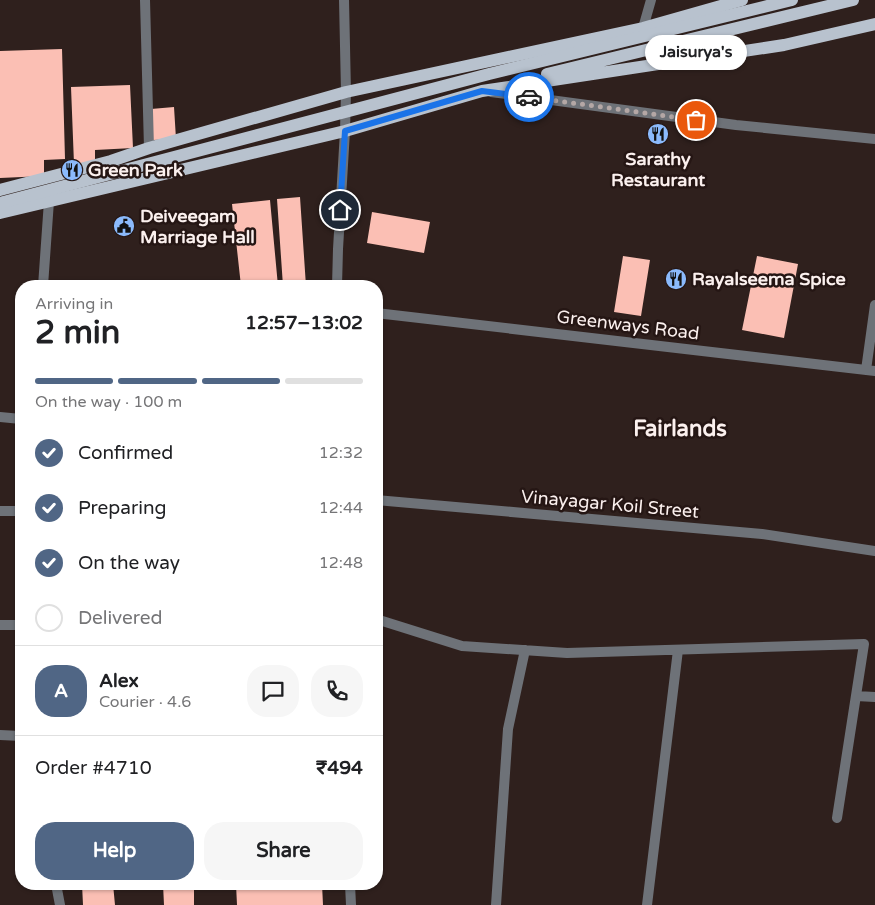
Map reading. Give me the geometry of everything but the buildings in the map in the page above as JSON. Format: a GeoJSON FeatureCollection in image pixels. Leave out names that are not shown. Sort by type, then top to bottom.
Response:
{"type":"FeatureCollection","features":[{"type":"Feature","properties":{"kind":"main road"},"geometry":{"type":"LineString","coordinates":[[0,190],[111,161],[149,148],[346,92],[643,28],[742,0]]}},
{"type":"Feature","properties":{"kind":"main road"},"geometry":{"type":"LineString","coordinates":[[0,203],[498,72],[792,0]]}},
{"type":"Feature","properties":{"kind":"main road"},"geometry":{"type":"LineString","coordinates":[[0,213],[345,131],[553,72],[853,0]]}},
{"type":"Feature","properties":{"kind":"main road"},"geometry":{"type":"LineString","coordinates":[[482,91],[784,46],[875,24]]}},
{"type":"Feature","properties":{"kind":"street"},"geometry":{"type":"LineString","coordinates":[[145,0],[149,148]]}},
{"type":"Feature","properties":{"kind":"street"},"geometry":{"type":"LineString","coordinates":[[338,280],[346,92],[344,0]]}},
{"type":"Feature","properties":{"kind":"street"},"geometry":{"type":"LineString","coordinates":[[643,28],[652,0]]}},
{"type":"Feature","properties":{"kind":"street"},"geometry":{"type":"LineString","coordinates":[[482,91],[736,125],[875,139]]}},
{"type":"Feature","properties":{"kind":"street"},"geometry":{"type":"LineString","coordinates":[[42,280],[49,201]]}},
{"type":"Feature","properties":{"kind":"street"},"geometry":{"type":"LineString","coordinates":[[870,370],[875,305]]}},
{"type":"Feature","properties":{"kind":"street","name":"Greenways Road"},"geometry":{"type":"LineString","coordinates":[[383,313],[870,370]]}},
{"type":"Feature","properties":{"kind":"street"},"geometry":{"type":"LineString","coordinates":[[0,417],[15,418]]}},
{"type":"Feature","properties":{"kind":"street","name":"Vinayagar Koil Street"},"geometry":{"type":"LineString","coordinates":[[383,501],[762,534],[875,551]]}},
{"type":"Feature","properties":{"kind":"street"},"geometry":{"type":"LineString","coordinates":[[0,511],[15,511]]}},
{"type":"Feature","properties":{"kind":"street"},"geometry":{"type":"LineString","coordinates":[[383,621],[462,646],[567,653],[864,644],[837,818]]}},
{"type":"Feature","properties":{"kind":"street"},"geometry":{"type":"LineString","coordinates":[[0,625],[15,625]]}},
{"type":"Feature","properties":{"kind":"street"},"geometry":{"type":"LineString","coordinates":[[496,905],[508,729],[525,650]]}},
{"type":"Feature","properties":{"kind":"street"},"geometry":{"type":"LineString","coordinates":[[646,905],[678,650]]}},
{"type":"Feature","properties":{"kind":"street"},"geometry":{"type":"LineString","coordinates":[[856,696],[875,697]]}},
{"type":"Feature","properties":{"kind":"street"},"geometry":{"type":"LineString","coordinates":[[0,735],[15,736]]}},
{"type":"Feature","properties":{"kind":"street"},"geometry":{"type":"LineString","coordinates":[[57,890],[60,905]]}},
{"type":"Feature","properties":{"kind":"street"},"geometry":{"type":"LineString","coordinates":[[350,890],[351,905]]}},
{"type":"Feature","properties":{"kind":"way so far"},"geometry":{"type":"LineString","coordinates":[[529,97],[696,120]]}},
{"type":"Feature","properties":{"kind":"place","name":"Jaisurya's"},"geometry":{"type":"Point","coordinates":[696,120]}},
{"type":"Feature","properties":{"kind":"place","name":"Sarathy Restaurant"},"geometry":{"type":"Point","coordinates":[658,134]}},
{"type":"Feature","properties":{"kind":"place","name":"Green Park"},"geometry":{"type":"Point","coordinates":[72,170]}},
{"type":"Feature","properties":{"kind":"place","name":"Deiveegam Marriage Hall"},"geometry":{"type":"Point","coordinates":[124,226]}},
{"type":"Feature","properties":{"kind":"place","name":"Rayalseema Spice"},"geometry":{"type":"Point","coordinates":[676,279]}},
{"type":"Feature","properties":{"kind":"district","name":"Fairlands"},"geometry":{"type":"Point","coordinates":[680,428]}},
{"type":"Feature","properties":{"kind":"route"},"geometry":{"type":"LineString","coordinates":[[340,210],[345,131],[482,91],[529,97]]}}]}
